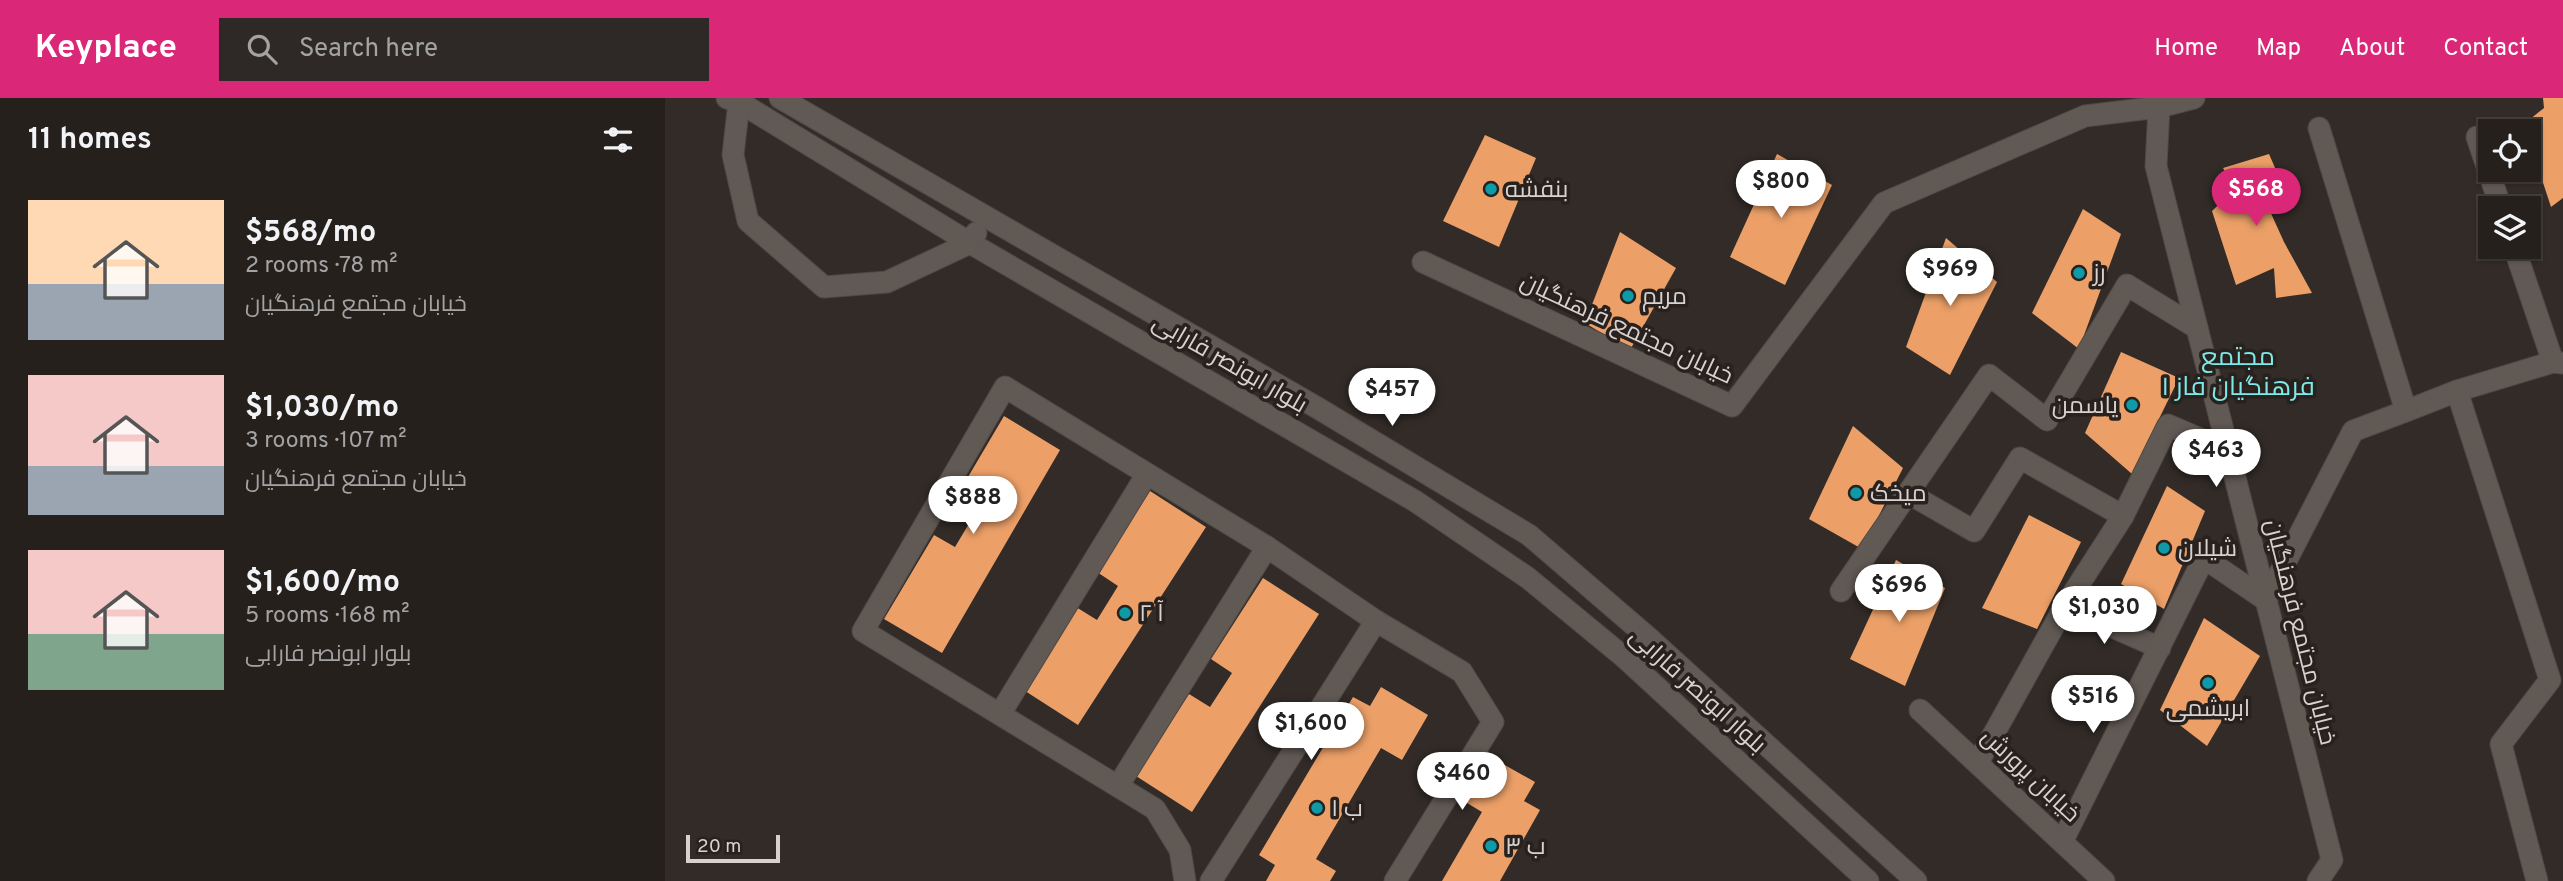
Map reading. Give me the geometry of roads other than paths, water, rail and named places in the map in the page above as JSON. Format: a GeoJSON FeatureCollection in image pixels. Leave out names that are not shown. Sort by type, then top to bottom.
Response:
{"type":"FeatureCollection","features":[{"type":"Feature","properties":{"kind":"street","name":"بلوار ابونصر فارابی"},"geometry":{"type":"LineString","coordinates":[[780,98],[1316,407],[1529,535],[1650,639],[1916,881]]}},
{"type":"Feature","properties":{"kind":"street","name":"خیابان مجتمع فرهنگیان"},"geometry":{"type":"LineString","coordinates":[[1423,262],[1732,406],[1884,203],[2085,116],[2159,107],[2194,98]]}},
{"type":"Feature","properties":{"kind":"street","name":"بلوار ابونصر فارابی"},"geometry":{"type":"LineString","coordinates":[[733,100],[970,243],[1415,501],[1528,578],[1625,658],[1868,881]]}},
{"type":"Feature","properties":{"kind":"street"},"geometry":{"type":"LineString","coordinates":[[733,100],[733,155],[748,220],[824,287],[887,282],[970,243],[985,216]]}},
{"type":"Feature","properties":{"kind":"street","name":"خیابان مجتمع فرهنگیان"},"geometry":{"type":"LineString","coordinates":[[2159,107],[2156,166],[2332,860],[2318,881]]}},
{"type":"Feature","properties":{"kind":"street"},"geometry":{"type":"LineString","coordinates":[[2319,128],[2406,411]]}},
{"type":"Feature","properties":{"kind":"street"},"geometry":{"type":"LineString","coordinates":[[2477,137],[2497,196]]}},
{"type":"Feature","properties":{"kind":"street"},"geometry":{"type":"LineString","coordinates":[[2063,840],[2204,558],[2266,600],[2353,431],[2457,391],[2558,362],[2519,259]]}},
{"type":"Feature","properties":{"kind":"street"},"geometry":{"type":"LineString","coordinates":[[1841,591],[1989,375],[2047,420],[2127,285],[2197,328]]}},
{"type":"Feature","properties":{"kind":"street"},"geometry":{"type":"LineString","coordinates":[[1185,881],[1180,850],[1155,809],[863,631],[1005,387],[1267,547],[1376,621],[1462,672],[1493,722],[1395,881]]}},
{"type":"Feature","properties":{"kind":"street"},"geometry":{"type":"LineString","coordinates":[[2457,391],[2550,680],[2501,744],[2537,881]]}},
{"type":"Feature","properties":{"kind":"street"},"geometry":{"type":"LineString","coordinates":[[1978,762],[2065,606],[2123,516],[2168,425],[2228,451]]}},
{"type":"Feature","properties":{"kind":"street"},"geometry":{"type":"LineString","coordinates":[[1908,493],[1975,531],[2020,458],[2123,516]]}},
{"type":"Feature","properties":{"kind":"street"},"geometry":{"type":"LineString","coordinates":[[1000,714],[1147,474]]}},
{"type":"Feature","properties":{"kind":"street"},"geometry":{"type":"LineString","coordinates":[[1118,786],[1267,547]]}},
{"type":"Feature","properties":{"kind":"street"},"geometry":{"type":"LineString","coordinates":[[2065,606],[2160,648]]}},
{"type":"Feature","properties":{"kind":"street"},"geometry":{"type":"LineString","coordinates":[[1212,881],[1376,621]]}},
{"type":"Feature","properties":{"kind":"street","name":"خیابان پرورش"},"geometry":{"type":"LineString","coordinates":[[1920,710],[2063,840],[2104,881]]}},
{"type":"Feature","properties":{"kind":"place","name":"بنفشه"},"geometry":{"type":"Point","coordinates":[1491,189]}},
{"type":"Feature","properties":{"kind":"place","name":"رز"},"geometry":{"type":"Point","coordinates":[2079,273]}},
{"type":"Feature","properties":{"kind":"place","name":"مریم"},"geometry":{"type":"Point","coordinates":[1628,296]}},
{"type":"Feature","properties":{"kind":"place","name":"یاسمن"},"geometry":{"type":"Point","coordinates":[2132,405]}},
{"type":"Feature","properties":{"kind":"place","name":"میخک"},"geometry":{"type":"Point","coordinates":[1856,493]}},
{"type":"Feature","properties":{"kind":"place","name":"شیلان"},"geometry":{"type":"Point","coordinates":[2164,548]}},
{"type":"Feature","properties":{"kind":"place","name":"آ ۲"},"geometry":{"type":"Point","coordinates":[1125,613]}},
{"type":"Feature","properties":{"kind":"place","name":"ابریشمی"},"geometry":{"type":"Point","coordinates":[2208,683]}},
{"type":"Feature","properties":{"kind":"place","name":"ب ۱"},"geometry":{"type":"Point","coordinates":[1317,808]}},
{"type":"Feature","properties":{"kind":"place","name":"ب ۳"},"geometry":{"type":"Point","coordinates":[1491,846]}},
{"type":"Feature","properties":{"kind":"district","name":"مجتمع فرهنگیان فاز ۱"},"geometry":{"type":"Point","coordinates":[2238,371]}}]}
